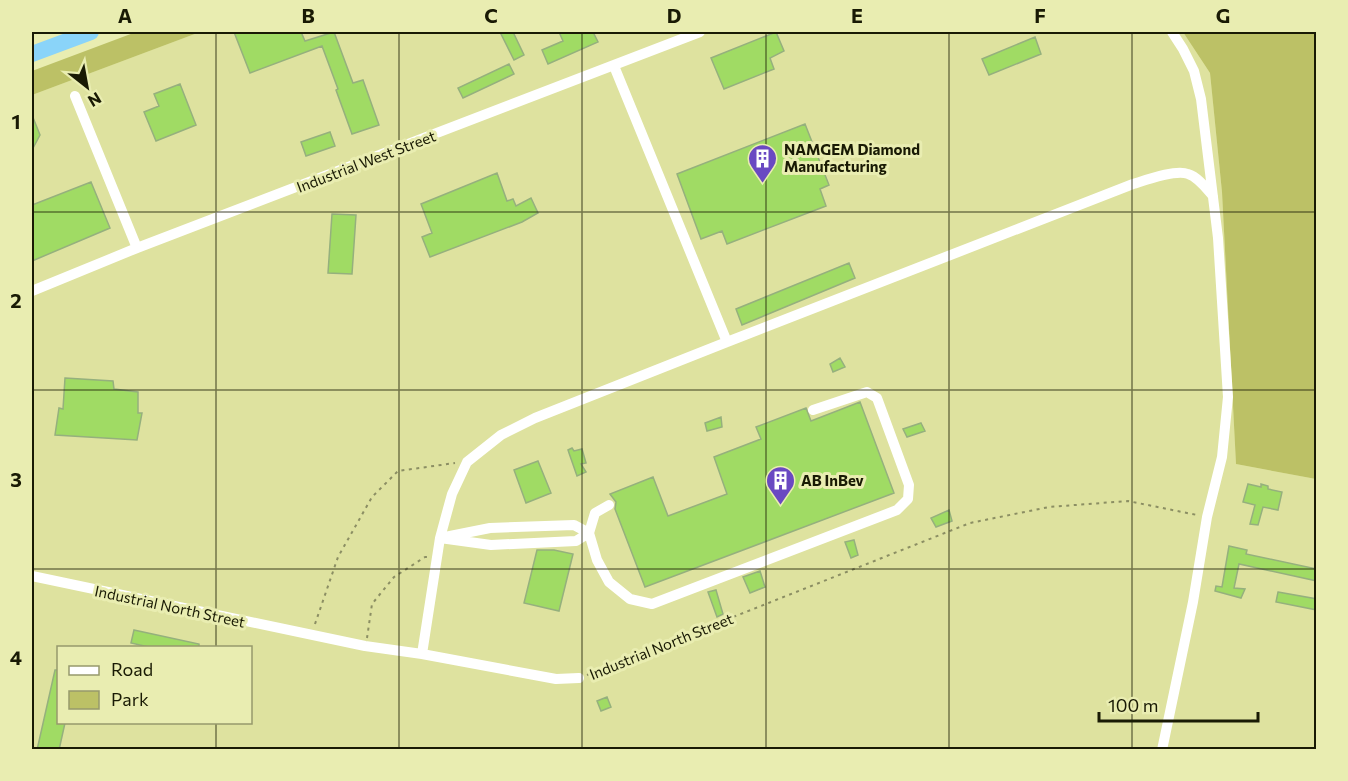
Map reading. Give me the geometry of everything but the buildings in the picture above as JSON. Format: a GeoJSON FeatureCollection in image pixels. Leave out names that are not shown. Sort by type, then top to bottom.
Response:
{"type":"FeatureCollection","features":[{"type":"Feature","properties":{"kind":"highway"},"geometry":{"type":"LineString","coordinates":[[32,54],[91,32]]}},
{"type":"Feature","properties":{"kind":"street","name":"Industrial West Street"},"geometry":{"type":"LineString","coordinates":[[32,291],[137,248],[700,32]]}},
{"type":"Feature","properties":{"kind":"street"},"geometry":{"type":"LineString","coordinates":[[1162,750],[1207,517],[1222,457],[1228,398],[1218,238],[1201,99],[1194,71],[1172,32]]}},
{"type":"Feature","properties":{"kind":"street"},"geometry":{"type":"LineString","coordinates":[[614,66],[727,342]]}},
{"type":"Feature","properties":{"kind":"street"},"geometry":{"type":"LineString","coordinates":[[75,96],[137,248]]}},
{"type":"Feature","properties":{"kind":"street"},"geometry":{"type":"LineString","coordinates":[[422,654],[440,538],[452,494],[467,462],[501,435],[535,418],[1133,184],[1176,172],[1187,173],[1197,179],[1213,196]]}},
{"type":"Feature","properties":{"kind":"street"},"geometry":{"type":"LineString","coordinates":[[609,505],[596,513],[589,533],[597,560],[609,582],[630,599],[652,604],[897,510],[908,499],[909,485],[877,398],[867,392],[813,410]]}},
{"type":"Feature","properties":{"kind":"street"},"geometry":{"type":"LineString","coordinates":[[440,538],[490,528],[574,525],[589,533]]}},
{"type":"Feature","properties":{"kind":"street"},"geometry":{"type":"LineString","coordinates":[[440,538],[490,545],[576,541],[589,533]]}},
{"type":"Feature","properties":{"kind":"street","name":"Industrial North Street"},"geometry":{"type":"LineString","coordinates":[[32,576],[365,646],[422,654],[556,679],[579,678]]}},
{"type":"Feature","properties":{"kind":"path"},"geometry":{"type":"LineString","coordinates":[[311,635],[338,557],[372,497],[398,471],[467,462]]}},
{"type":"Feature","properties":{"kind":"path","name":"Industrial North Street"},"geometry":{"type":"LineString","coordinates":[[579,678],[970,523],[1049,507],[1128,501],[1207,517]]}},
{"type":"Feature","properties":{"kind":"path"},"geometry":{"type":"LineString","coordinates":[[365,646],[372,604],[394,577],[425,557],[437,558]]}},
{"type":"Feature","properties":{"kind":"shaded area"},"geometry":{"type":"Polygon","coordinates":[[[200,32],[1183,32],[1210,73],[1222,192],[1236,464],[1316,479],[1316,749],[32,750],[32,95],[200,32]]]}},
{"type":"Feature","properties":{"kind":"green space"},"geometry":{"type":"Polygon","coordinates":[[[136,32],[200,32],[32,95],[32,71],[136,32]]]}},
{"type":"Feature","properties":{"kind":"green space"},"geometry":{"type":"Polygon","coordinates":[[[1183,32],[1316,32],[1316,479],[1236,464],[1222,192],[1210,73],[1183,32]]]}},
{"type":"Feature","properties":{"kind":"place","name":"NAMGEM Diamond Manufacturing"},"geometry":{"type":"Point","coordinates":[763,184]}},
{"type":"Feature","properties":{"kind":"place","name":"AB InBev"},"geometry":{"type":"Point","coordinates":[780,506]}}]}
